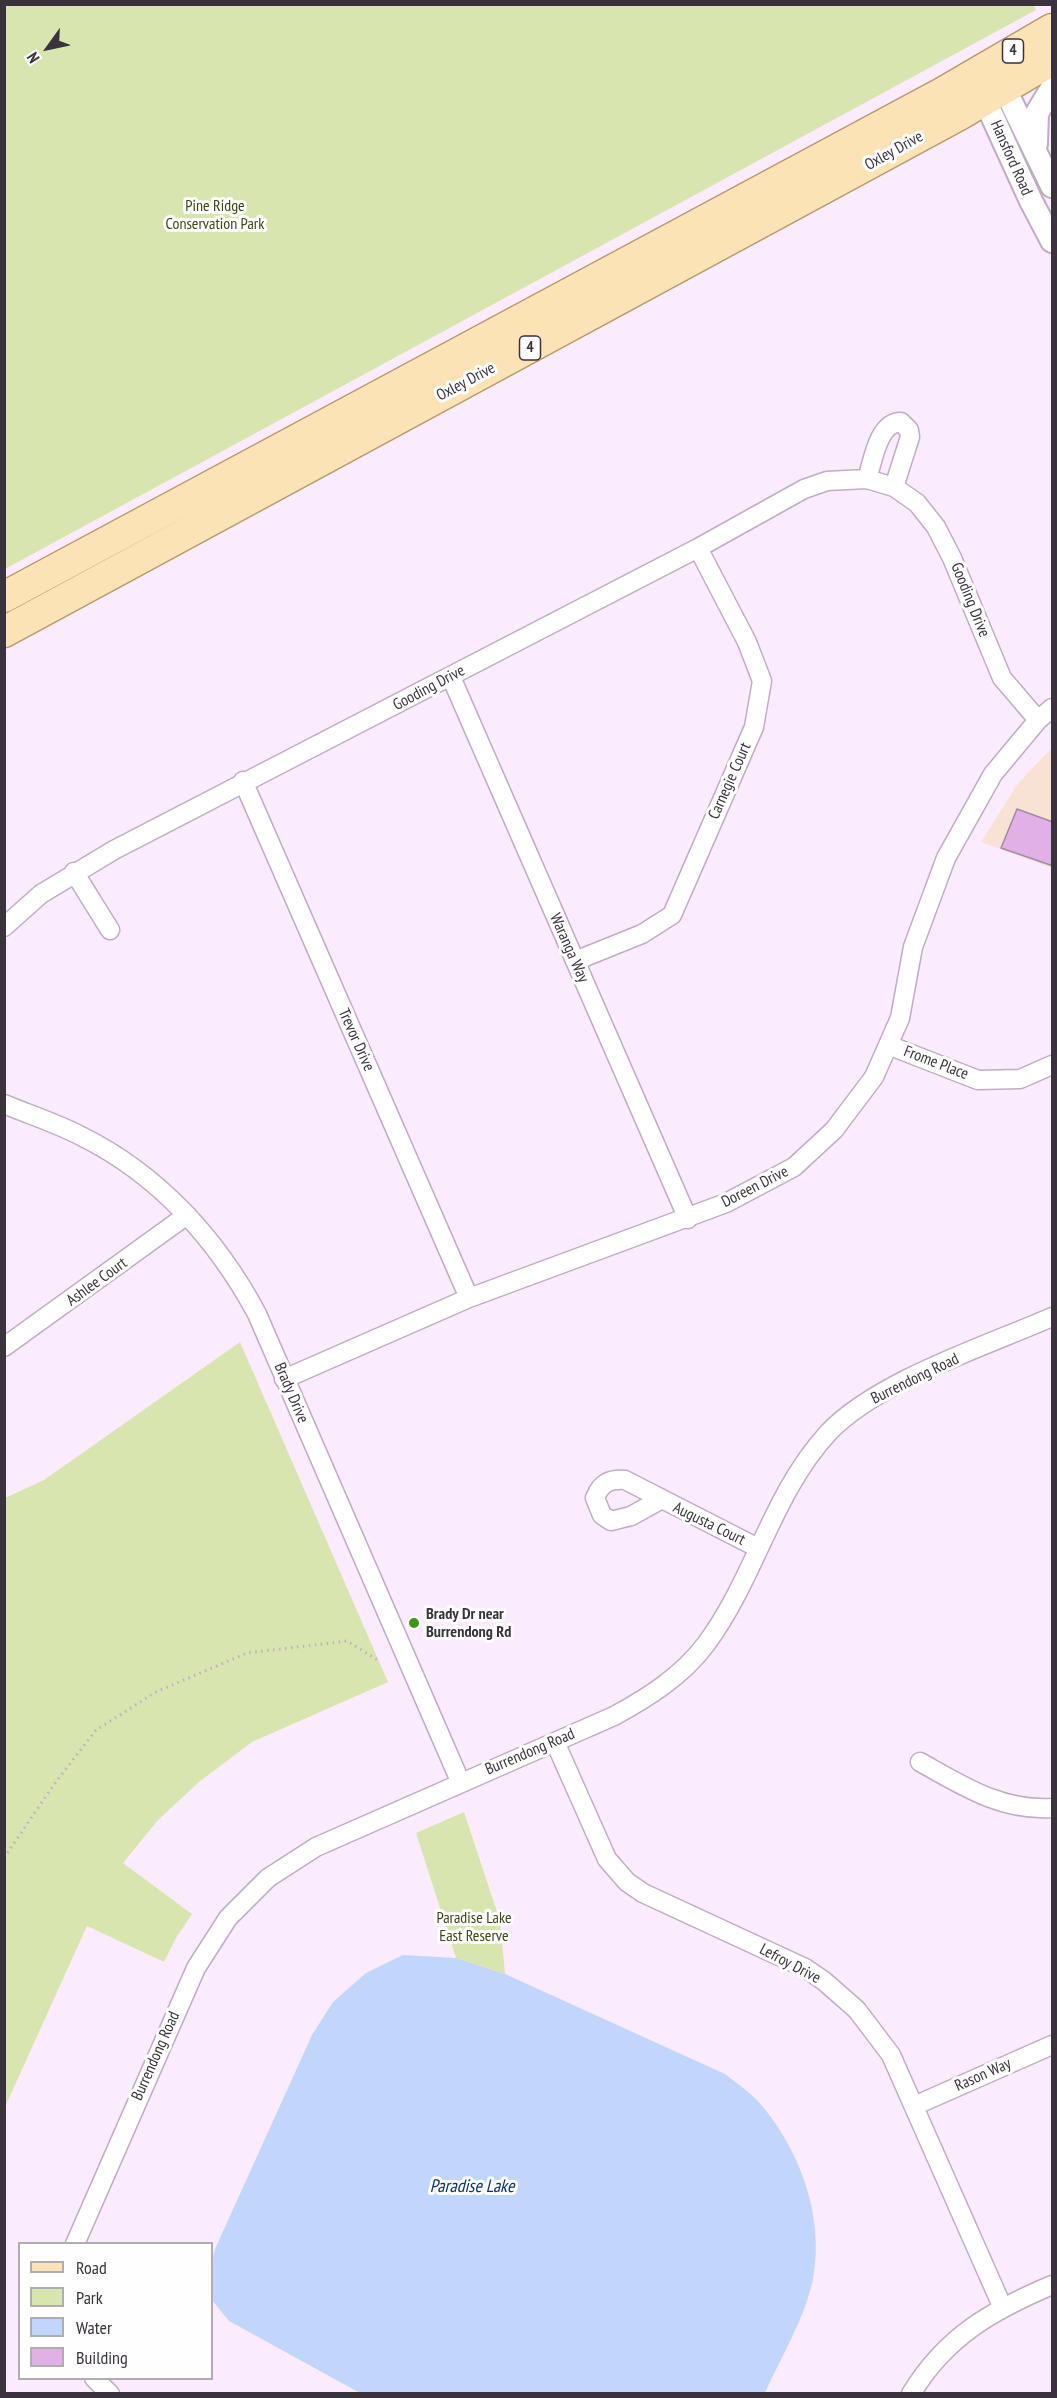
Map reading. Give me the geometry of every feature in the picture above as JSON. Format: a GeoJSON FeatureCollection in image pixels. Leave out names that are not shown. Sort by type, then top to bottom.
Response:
{"type":"FeatureCollection","features":[{"type":"Feature","properties":{"kind":"main road","name":"Oxley Drive"},"geometry":{"type":"LineString","coordinates":[[4,632],[989,81],[1053,28]]}},
{"type":"Feature","properties":{"kind":"main road","name":"Oxley Drive"},"geometry":{"type":"LineString","coordinates":[[4,597],[989,81],[1053,60]]}},
{"type":"Feature","properties":{"kind":"street","name":"Hansford Road"},"geometry":{"type":"LineString","coordinates":[[989,81],[1036,148],[1053,186]]}},
{"type":"Feature","properties":{"kind":"street","name":"Hansford Road"},"geometry":{"type":"LineString","coordinates":[[989,81],[1031,201],[1053,241]]}},
{"type":"Feature","properties":{"kind":"street"},"geometry":{"type":"LineString","coordinates":[[1036,148],[1037,112],[1053,88]]}},
{"type":"Feature","properties":{"kind":"street"},"geometry":{"type":"LineString","coordinates":[[867,479],[885,429],[895,422],[901,422],[909,430],[910,437],[894,487]]}},
{"type":"Feature","properties":{"kind":"street","name":"Gooding Drive"},"geometry":{"type":"LineString","coordinates":[[4,927],[41,894],[74,872],[243,781],[451,677],[698,548],[804,489],[827,481],[867,479],[894,487],[917,503],[936,527],[952,558],[1002,678],[1038,720]]}},
{"type":"Feature","properties":{"kind":"street","name":"Carnegie Court"},"geometry":{"type":"LineString","coordinates":[[575,961],[642,934],[672,915],[754,727],[762,681],[747,642],[698,548]]}},
{"type":"Feature","properties":{"kind":"street","name":"Waranga Way"},"geometry":{"type":"LineString","coordinates":[[451,677],[687,1219]]}},
{"type":"Feature","properties":{"kind":"street","name":"Doreen Drive"},"geometry":{"type":"LineString","coordinates":[[284,1379],[469,1298],[726,1203],[794,1167],[834,1130],[874,1077],[900,1018],[913,947],[946,858],[993,774],[1038,720],[1053,708]]}},
{"type":"Feature","properties":{"kind":"street","name":"Trevor Drive"},"geometry":{"type":"LineString","coordinates":[[243,781],[469,1298]]}},
{"type":"Feature","properties":{"kind":"street"},"geometry":{"type":"LineString","coordinates":[[74,872],[110,930]]}},
{"type":"Feature","properties":{"kind":"street","name":"Frome Place"},"geometry":{"type":"LineString","coordinates":[[888,1045],[978,1080],[1020,1079],[1053,1065]]}},
{"type":"Feature","properties":{"kind":"street","name":"Brady Drive"},"geometry":{"type":"LineString","coordinates":[[4,1104],[82,1136],[140,1173],[187,1215],[216,1248],[241,1284],[460,1781]]}},
{"type":"Feature","properties":{"kind":"street","name":"Ashlee Court"},"geometry":{"type":"LineString","coordinates":[[4,1347],[187,1215]]}},
{"type":"Feature","properties":{"kind":"street","name":"Burrendong Road"},"geometry":{"type":"LineString","coordinates":[[76,2242],[196,1968],[228,1918],[268,1878],[316,1847],[460,1781],[555,1742],[648,1697],[688,1665],[719,1625],[786,1490],[802,1464],[831,1431],[851,1413],[902,1382],[1053,1317]]}},
{"type":"Feature","properties":{"kind":"street","name":"Augusta Court"},"geometry":{"type":"LineString","coordinates":[[660,1500],[758,1548]]}},
{"type":"Feature","properties":{"kind":"street","name":"Lefroy Drive"},"geometry":{"type":"LineString","coordinates":[[555,1742],[594,1832],[616,1871],[643,1893],[805,1968],[850,2003],[876,2032],[891,2055],[1002,2306]]}},
{"type":"Feature","properties":{"kind":"street"},"geometry":{"type":"LineString","coordinates":[[920,1762],[979,1796],[1013,1806],[1053,1808]]}},
{"type":"Feature","properties":{"kind":"street","name":"Rason Way"},"geometry":{"type":"LineString","coordinates":[[914,2106],[1053,2045]]}},
{"type":"Feature","properties":{"kind":"street"},"geometry":{"type":"LineString","coordinates":[[911,2394],[921,2376],[954,2341],[1002,2306],[1053,2284]]}},
{"type":"Feature","properties":{"kind":"street"},"geometry":{"type":"LineString","coordinates":[[95,2380],[110,2394]]}},
{"type":"Feature","properties":{"kind":"path"},"geometry":{"type":"LineString","coordinates":[[4,1858],[55,1783],[96,1730],[156,1692],[247,1653],[347,1641],[379,1661]]}},
{"type":"Feature","properties":{"kind":"shaded area"},"geometry":{"type":"Polygon","coordinates":[[[1052,748],[1052,868],[981,842],[1019,782],[1052,748]]]}},
{"type":"Feature","properties":{"kind":"green space","name":"Pine Ridge Conservation Park"},"geometry":{"type":"Polygon","coordinates":[[[5,4],[1033,4],[1036,10],[5,569],[5,4]]]}},
{"type":"Feature","properties":{"kind":"green space"},"geometry":{"type":"Polygon","coordinates":[[[240,1342],[388,1682],[252,1742],[199,1782],[158,1820],[123,1863],[192,1914],[164,1962],[87,1926],[5,2107],[5,1498],[44,1480],[240,1342]]]}},
{"type":"Feature","properties":{"kind":"green space","name":"Paradise Lake East Reserve"},"geometry":{"type":"Polygon","coordinates":[[[464,1812],[500,1921],[505,1974],[456,1958],[416,1833],[464,1812]]]}},
{"type":"Feature","properties":{"kind":"water","name":"Paradise Lake"},"geometry":{"type":"Polygon","coordinates":[[[403,1955],[456,1958],[505,1974],[725,2074],[757,2100],[785,2139],[805,2184],[812,2207],[816,2255],[813,2279],[799,2323],[765,2393],[360,2393],[229,2321],[213,2301],[215,2249],[312,2035],[333,2002],[366,1973],[403,1955]]]}},
{"type":"Feature","properties":{"kind":"building"},"geometry":{"type":"Polygon","coordinates":[[[1017,809],[1053,822],[1053,866],[1001,848],[1017,809]]]}},
{"type":"Feature","properties":{"kind":"place","name":"Brady Dr near Burrendong Rd"},"geometry":{"type":"Point","coordinates":[414,1623]}}]}
